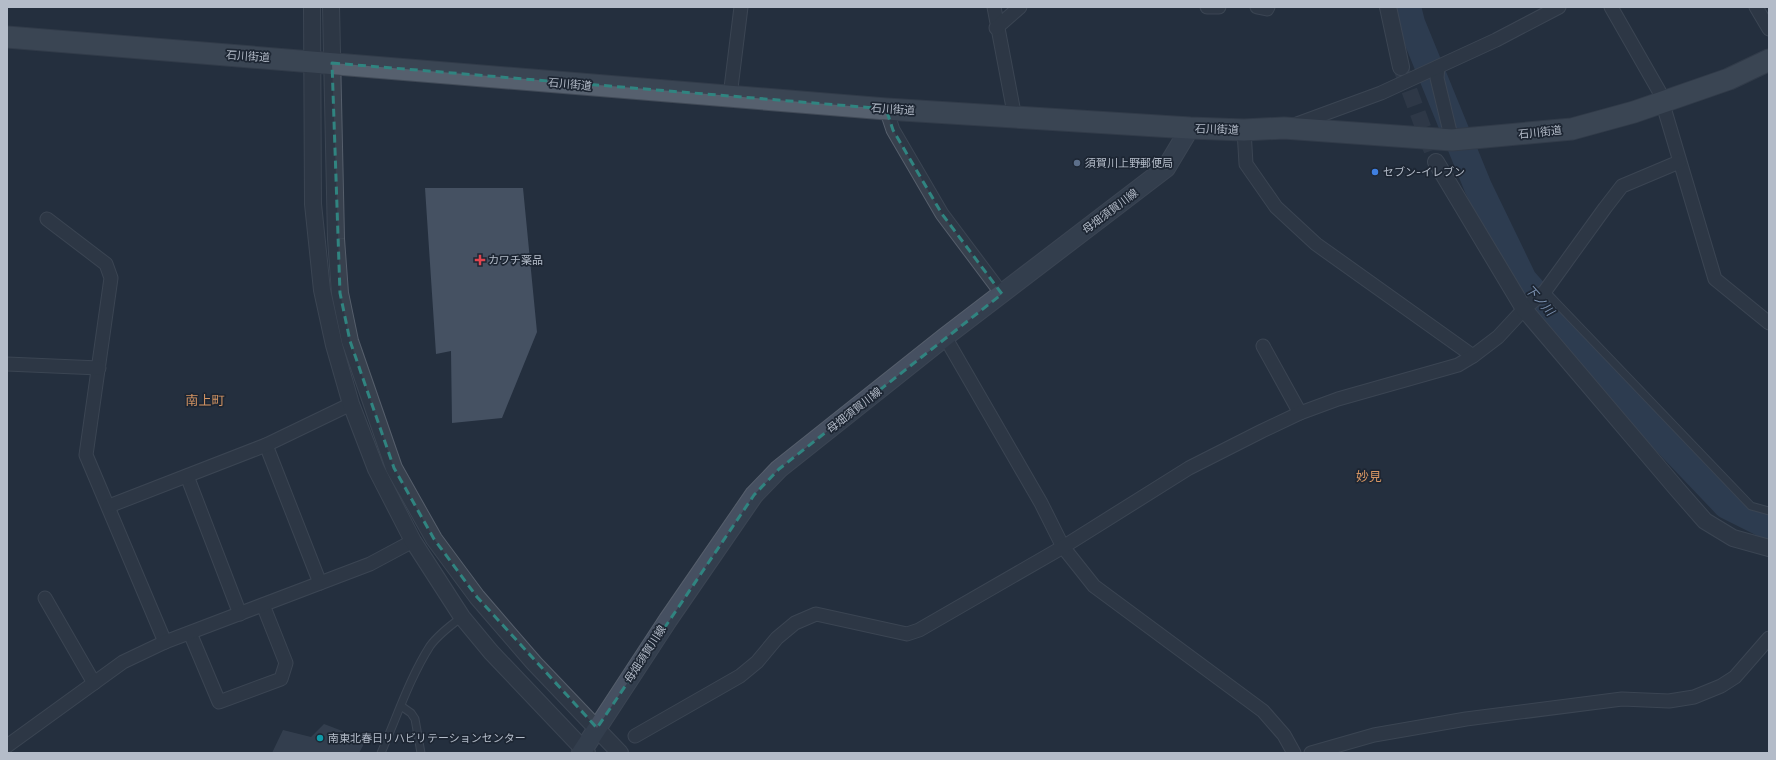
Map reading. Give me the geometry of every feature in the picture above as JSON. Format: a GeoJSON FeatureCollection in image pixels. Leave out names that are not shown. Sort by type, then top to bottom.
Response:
{"type":"FeatureCollection","features":[{"type":"Feature","properties":{"kind":"main road","name":"石川街道"},"geometry":{"type":"LineString","coordinates":[[7,37],[886,109],[1190,128],[1244,130],[1284,128],[1452,140],[1572,129],[1634,112],[1729,79],[1769,60]]}},
{"type":"Feature","properties":{"kind":"main road","name":"母畑須賀川線"},"geometry":{"type":"LineString","coordinates":[[589,743],[668,620],[754,495],[779,470],[945,337],[1166,168],[1190,128]]}},
{"type":"Feature","properties":{"kind":"street"},"geometry":{"type":"LineString","coordinates":[[312,7],[322,62],[340,293],[353,348],[394,468],[434,539],[477,597],[534,663],[555,697],[589,743],[620,753]]}},
{"type":"Feature","properties":{"kind":"street"},"geometry":{"type":"LineString","coordinates":[[331,7],[322,62],[314,204],[322,290],[334,345],[351,404],[376,469],[413,541],[462,617],[491,652],[589,743],[611,753]]}},
{"type":"Feature","properties":{"kind":"street"},"geometry":{"type":"LineString","coordinates":[[730,96],[741,7]]}},
{"type":"Feature","properties":{"kind":"street"},"geometry":{"type":"LineString","coordinates":[[994,7],[996,28],[1015,118]]}},
{"type":"Feature","properties":{"kind":"street"},"geometry":{"type":"LineString","coordinates":[[996,28],[1020,7]]}},
{"type":"Feature","properties":{"kind":"street"},"geometry":{"type":"LineString","coordinates":[[1207,7],[1219,7]]}},
{"type":"Feature","properties":{"kind":"street"},"geometry":{"type":"LineString","coordinates":[[1257,7],[1267,9],[1268,7]]}},
{"type":"Feature","properties":{"kind":"street"},"geometry":{"type":"LineString","coordinates":[[1388,7],[1401,67]]}},
{"type":"Feature","properties":{"kind":"street"},"geometry":{"type":"LineString","coordinates":[[1284,128],[1382,93],[1496,40],[1559,7]]}},
{"type":"Feature","properties":{"kind":"street"},"geometry":{"type":"LineString","coordinates":[[1611,7],[1659,91],[1715,279],[1769,322]]}},
{"type":"Feature","properties":{"kind":"street"},"geometry":{"type":"LineString","coordinates":[[1756,7],[1769,30]]}},
{"type":"Feature","properties":{"kind":"street"},"geometry":{"type":"LineString","coordinates":[[1438,67],[1437,78],[1452,140]]}},
{"type":"Feature","properties":{"kind":"street"},"geometry":{"type":"LineString","coordinates":[[886,109],[892,130],[942,214],[1002,294]]}},
{"type":"Feature","properties":{"kind":"street"},"geometry":{"type":"LineString","coordinates":[[1244,130],[1246,164],[1276,207],[1316,244],[1473,356]]}},
{"type":"Feature","properties":{"kind":"street"},"geometry":{"type":"LineString","coordinates":[[1436,162],[1524,309],[1705,521],[1733,538],[1769,548]]}},
{"type":"Feature","properties":{"kind":"street"},"geometry":{"type":"LineString","coordinates":[[635,736],[740,676],[757,662],[777,638],[795,623],[816,614],[907,634],[919,630],[1063,547],[1189,468],[1300,413],[1338,399],[1458,365],[1498,338],[1524,309],[1545,291],[1568,257],[1622,186],[1679,162]]}},
{"type":"Feature","properties":{"kind":"street"},"geometry":{"type":"LineString","coordinates":[[48,219],[106,264],[111,278],[86,455],[165,642]]}},
{"type":"Feature","properties":{"kind":"street"},"geometry":{"type":"LineString","coordinates":[[945,337],[1041,503],[1063,547],[1094,586],[1264,711],[1284,735],[1294,753]]}},
{"type":"Feature","properties":{"kind":"street"},"geometry":{"type":"LineString","coordinates":[[1263,346],[1300,413]]}},
{"type":"Feature","properties":{"kind":"street"},"geometry":{"type":"LineString","coordinates":[[7,364],[99,368]]}},
{"type":"Feature","properties":{"kind":"street"},"geometry":{"type":"LineString","coordinates":[[108,506],[266,445],[351,404]]}},
{"type":"Feature","properties":{"kind":"street"},"geometry":{"type":"LineString","coordinates":[[266,445],[320,583]]}},
{"type":"Feature","properties":{"kind":"street"},"geometry":{"type":"LineString","coordinates":[[188,476],[240,614]]}},
{"type":"Feature","properties":{"kind":"street"},"geometry":{"type":"LineString","coordinates":[[7,746],[123,662],[165,642],[370,564],[413,541]]}},
{"type":"Feature","properties":{"kind":"street"},"geometry":{"type":"LineString","coordinates":[[46,598],[94,683]]}},
{"type":"Feature","properties":{"kind":"street"},"geometry":{"type":"LineString","coordinates":[[190,633],[219,702],[281,679],[286,663],[263,605]]}},
{"type":"Feature","properties":{"kind":"street"},"geometry":{"type":"LineString","coordinates":[[1311,753],[1374,735],[1466,719],[1622,699],[1669,701],[1694,697],[1721,686],[1735,677],[1769,638]]}},
{"type":"Feature","properties":{"kind":"lane"},"geometry":{"type":"LineString","coordinates":[[1545,291],[1750,506],[1769,512]]}},
{"type":"Feature","properties":{"kind":"lane"},"geometry":{"type":"LineString","coordinates":[[381,753],[401,706],[431,645],[449,627],[462,617]]}},
{"type":"Feature","properties":{"kind":"lane"},"geometry":{"type":"LineString","coordinates":[[401,706],[411,712],[416,719],[421,753]]}},
{"type":"Feature","properties":{"kind":"highlighted area"},"geometry":{"type":"Polygon","coordinates":[[[332,63],[886,109],[893,130],[942,214],[1002,294],[779,469],[754,495],[597,728],[477,597],[434,539],[394,468],[350,341],[340,293],[332,63]]]}},
{"type":"Feature","properties":{"kind":"building","name":"カワチ薬品"},"geometry":{"type":"Polygon","coordinates":[[[425,188],[523,188],[537,332],[502,418],[452,423],[451,351],[436,354],[425,188]]]}},
{"type":"Feature","properties":{"kind":"building","name":"南東北春日リハビリテーションセンター"},"geometry":{"type":"Polygon","coordinates":[[[324,724],[366,740],[359,753],[272,753],[283,730],[311,737],[324,724]]]}},
{"type":"Feature","properties":{"kind":"waterway","name":"下ノ川"},"geometry":{"type":"LineString","coordinates":[[1407,7],[1411,23],[1478,187],[1523,280],[1649,423],[1727,505],[1769,526]]}},
{"type":"Feature","properties":{"kind":"tunnel"},"geometry":{"type":"LineString","coordinates":[[1401,68],[1436,162]]}},
{"type":"Feature","properties":{"kind":"place","name":"須賀川上野郵便局"},"geometry":{"type":"Point","coordinates":[1077,163]}},
{"type":"Feature","properties":{"kind":"place","name":"セブン-イレブン"},"geometry":{"type":"Point","coordinates":[1375,172]}},
{"type":"Feature","properties":{"kind":"place","name":"カワチ薬品"},"geometry":{"type":"Point","coordinates":[480,260]}},
{"type":"Feature","properties":{"kind":"place","name":"南東北春日リハビリテーションセンター"},"geometry":{"type":"Point","coordinates":[320,738]}},
{"type":"Feature","properties":{"kind":"district","name":"南上町"},"geometry":{"type":"Point","coordinates":[205,400]}},
{"type":"Feature","properties":{"kind":"district","name":"妙見"},"geometry":{"type":"Point","coordinates":[1369,476]}}]}
